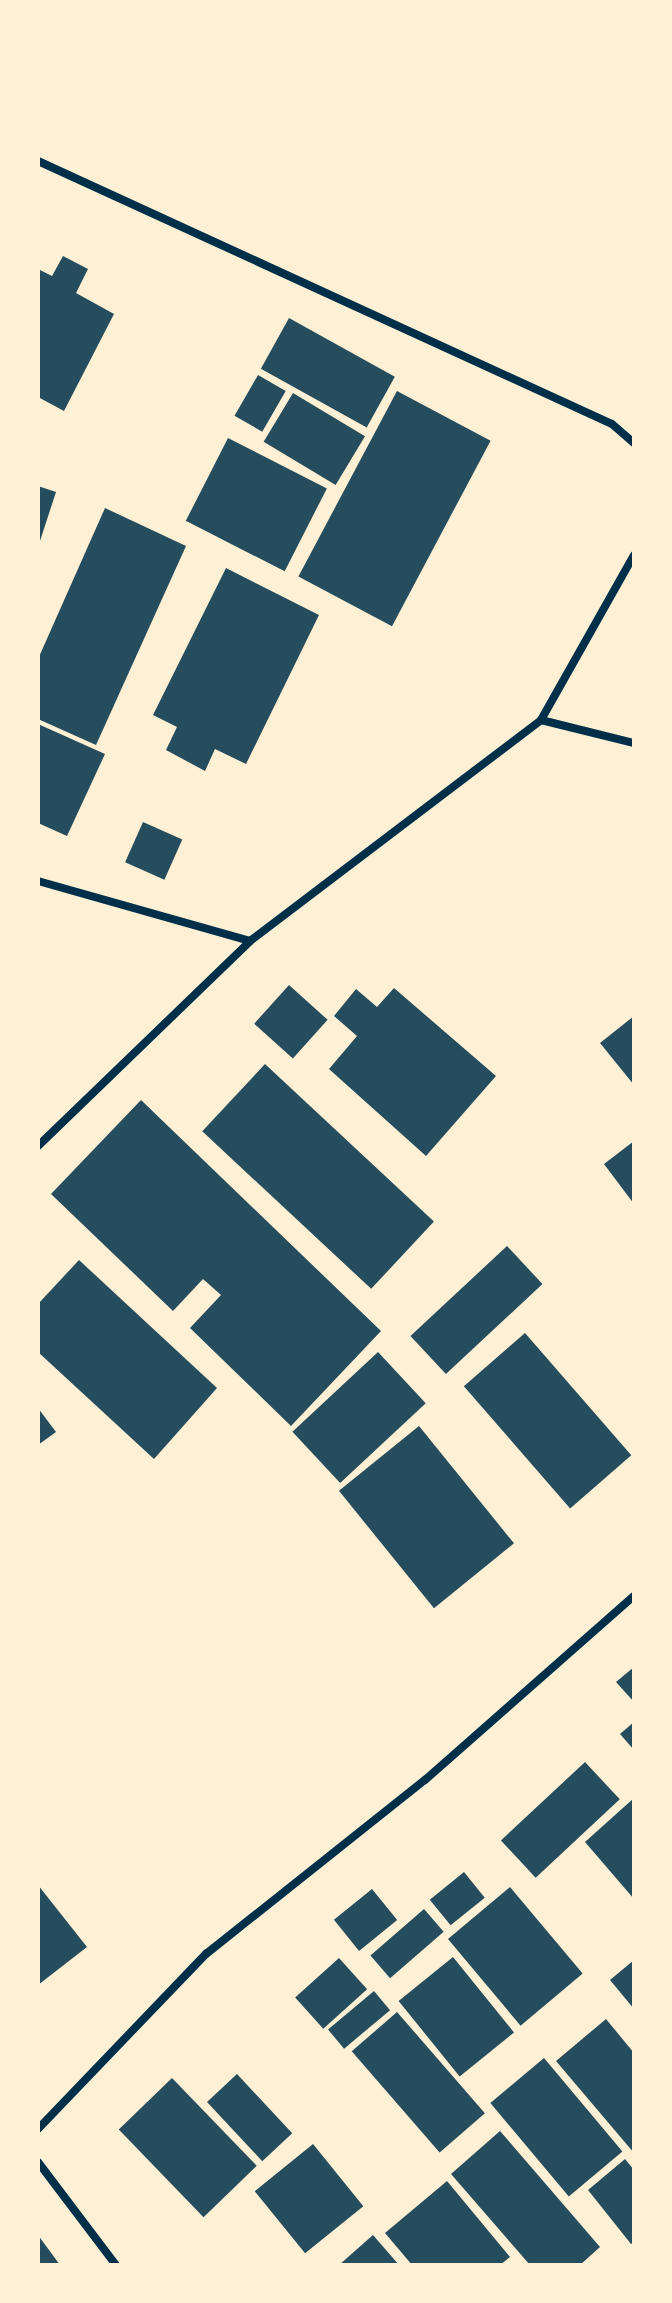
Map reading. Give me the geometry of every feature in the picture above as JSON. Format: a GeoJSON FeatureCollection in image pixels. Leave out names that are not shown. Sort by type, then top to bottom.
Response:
{"type":"FeatureCollection","features":[{"type":"Feature","properties":{"kind":"street"},"geometry":{"type":"LineString","coordinates":[[38,161],[612,424],[634,443]]}},
{"type":"Feature","properties":{"kind":"street"},"geometry":{"type":"LineString","coordinates":[[38,1146],[250,941],[541,720],[634,555]]}},
{"type":"Feature","properties":{"kind":"street"},"geometry":{"type":"LineString","coordinates":[[541,720],[634,743]]}},
{"type":"Feature","properties":{"kind":"street"},"geometry":{"type":"LineString","coordinates":[[38,881],[250,941]]}},
{"type":"Feature","properties":{"kind":"street"},"geometry":{"type":"LineString","coordinates":[[38,2129],[206,1954],[425,1780],[634,1596]]}},
{"type":"Feature","properties":{"kind":"street"},"geometry":{"type":"LineString","coordinates":[[38,2162],[116,2265]]}},
{"type":"Feature","properties":{"kind":"building"},"geometry":{"type":"Polygon","coordinates":[[[63,256],[88,269],[76,293],[114,314],[64,411],[38,397],[38,269],[52,276],[63,256]]]}},
{"type":"Feature","properties":{"kind":"building"},"geometry":{"type":"Polygon","coordinates":[[[289,318],[395,377],[367,427],[261,369],[289,318]]]}},
{"type":"Feature","properties":{"kind":"building"},"geometry":{"type":"Polygon","coordinates":[[[258,375],[286,391],[262,432],[234,416],[258,375]]]}},
{"type":"Feature","properties":{"kind":"building"},"geometry":{"type":"Polygon","coordinates":[[[397,391],[491,441],[392,626],[298,576],[397,391]]]}},
{"type":"Feature","properties":{"kind":"building"},"geometry":{"type":"Polygon","coordinates":[[[293,393],[365,436],[336,485],[264,442],[293,393]]]}},
{"type":"Feature","properties":{"kind":"building"},"geometry":{"type":"Polygon","coordinates":[[[228,438],[327,488],[285,571],[186,521],[228,438]]]}},
{"type":"Feature","properties":{"kind":"building"},"geometry":{"type":"Polygon","coordinates":[[[38,486],[56,492],[39,544],[38,544],[38,486]]]}},
{"type":"Feature","properties":{"kind":"building"},"geometry":{"type":"Polygon","coordinates":[[[105,508],[186,546],[96,745],[38,719],[38,659],[105,508]]]}},
{"type":"Feature","properties":{"kind":"building"},"geometry":{"type":"Polygon","coordinates":[[[226,568],[319,615],[246,764],[215,749],[205,771],[166,750],[177,727],[153,715],[226,568]]]}},
{"type":"Feature","properties":{"kind":"building"},"geometry":{"type":"Polygon","coordinates":[[[38,724],[105,754],[67,836],[38,823],[38,724]]]}},
{"type":"Feature","properties":{"kind":"building"},"geometry":{"type":"Polygon","coordinates":[[[143,822],[182,839],[164,880],[125,862],[143,822]]]}},
{"type":"Feature","properties":{"kind":"building"},"geometry":{"type":"Polygon","coordinates":[[[289,985],[328,1020],[293,1058],[254,1024],[289,985]]]}},
{"type":"Feature","properties":{"kind":"building"},"geometry":{"type":"Polygon","coordinates":[[[394,988],[496,1076],[426,1156],[329,1069],[357,1036],[334,1016],[356,989],[377,1007],[394,988]]]}},
{"type":"Feature","properties":{"kind":"building"},"geometry":{"type":"Polygon","coordinates":[[[634,1016],[634,1085],[600,1043],[634,1016]]]}},
{"type":"Feature","properties":{"kind":"building"},"geometry":{"type":"Polygon","coordinates":[[[265,1064],[434,1222],[371,1289],[202,1131],[265,1064]]]}},
{"type":"Feature","properties":{"kind":"building"},"geometry":{"type":"Polygon","coordinates":[[[141,1100],[381,1331],[291,1426],[190,1328],[221,1295],[203,1279],[173,1311],[51,1194],[141,1100]]]}},
{"type":"Feature","properties":{"kind":"building"},"geometry":{"type":"Polygon","coordinates":[[[634,1141],[634,1204],[604,1164],[634,1141]]]}},
{"type":"Feature","properties":{"kind":"building"},"geometry":{"type":"Polygon","coordinates":[[[507,1246],[542,1284],[446,1374],[410,1336],[507,1246]]]}},
{"type":"Feature","properties":{"kind":"building"},"geometry":{"type":"Polygon","coordinates":[[[79,1260],[217,1388],[154,1459],[38,1352],[38,1304],[79,1260]]]}},
{"type":"Feature","properties":{"kind":"building"},"geometry":{"type":"Polygon","coordinates":[[[525,1333],[631,1455],[570,1508],[464,1386],[525,1333]]]}},
{"type":"Feature","properties":{"kind":"building"},"geometry":{"type":"Polygon","coordinates":[[[378,1352],[426,1403],[340,1483],[292,1432],[378,1352]]]}},
{"type":"Feature","properties":{"kind":"building"},"geometry":{"type":"Polygon","coordinates":[[[38,1408],[56,1432],[38,1445],[38,1408]]]}},
{"type":"Feature","properties":{"kind":"building"},"geometry":{"type":"Polygon","coordinates":[[[419,1426],[514,1543],[434,1608],[339,1491],[419,1426]]]}},
{"type":"Feature","properties":{"kind":"building"},"geometry":{"type":"Polygon","coordinates":[[[634,1667],[634,1702],[616,1682],[634,1667]]]}},
{"type":"Feature","properties":{"kind":"building"},"geometry":{"type":"Polygon","coordinates":[[[634,1722],[634,1750],[620,1734],[634,1722]]]}},
{"type":"Feature","properties":{"kind":"building"},"geometry":{"type":"Polygon","coordinates":[[[585,1762],[620,1799],[536,1878],[501,1840],[585,1762]]]}},
{"type":"Feature","properties":{"kind":"building"},"geometry":{"type":"Polygon","coordinates":[[[634,1798],[634,1899],[585,1842],[634,1798]]]}},
{"type":"Feature","properties":{"kind":"building"},"geometry":{"type":"Polygon","coordinates":[[[464,1872],[485,1898],[451,1925],[430,1900],[464,1872]]]}},
{"type":"Feature","properties":{"kind":"building"},"geometry":{"type":"Polygon","coordinates":[[[38,1885],[87,1947],[38,1985],[38,1885]]]}},
{"type":"Feature","properties":{"kind":"building"},"geometry":{"type":"Polygon","coordinates":[[[510,1887],[583,1974],[521,2026],[448,1939],[510,1887]]]}},
{"type":"Feature","properties":{"kind":"building"},"geometry":{"type":"Polygon","coordinates":[[[372,1889],[397,1920],[359,1951],[334,1920],[372,1889]]]}},
{"type":"Feature","properties":{"kind":"building"},"geometry":{"type":"Polygon","coordinates":[[[424,1909],[444,1932],[390,1978],[370,1956],[424,1909]]]}},
{"type":"Feature","properties":{"kind":"building"},"geometry":{"type":"Polygon","coordinates":[[[453,1957],[514,2032],[460,2076],[399,2001],[453,1957]]]}},
{"type":"Feature","properties":{"kind":"building"},"geometry":{"type":"Polygon","coordinates":[[[339,1958],[367,1989],[323,2029],[295,1997],[339,1958]]]}},
{"type":"Feature","properties":{"kind":"building"},"geometry":{"type":"Polygon","coordinates":[[[634,1960],[634,2009],[610,1980],[634,1960]]]}},
{"type":"Feature","properties":{"kind":"building"},"geometry":{"type":"Polygon","coordinates":[[[374,1991],[390,2010],[344,2049],[328,2030],[374,1991]]]}},
{"type":"Feature","properties":{"kind":"building"},"geometry":{"type":"Polygon","coordinates":[[[397,2012],[485,2113],[440,2152],[352,2051],[397,2012]]]}},
{"type":"Feature","properties":{"kind":"building"},"geometry":{"type":"Polygon","coordinates":[[[606,2019],[634,2053],[634,2153],[556,2061],[606,2019]]]}},
{"type":"Feature","properties":{"kind":"building"},"geometry":{"type":"Polygon","coordinates":[[[544,2058],[622,2151],[569,2196],[490,2103],[544,2058]]]}},
{"type":"Feature","properties":{"kind":"building"},"geometry":{"type":"Polygon","coordinates":[[[237,2074],[292,2133],[262,2161],[207,2102],[237,2074]]]}},
{"type":"Feature","properties":{"kind":"building"},"geometry":{"type":"Polygon","coordinates":[[[172,2078],[257,2166],[204,2217],[119,2129],[172,2078]]]}},
{"type":"Feature","properties":{"kind":"building"},"geometry":{"type":"Polygon","coordinates":[[[500,2131],[600,2247],[580,2265],[530,2265],[451,2174],[500,2131]]]}},
{"type":"Feature","properties":{"kind":"building"},"geometry":{"type":"Polygon","coordinates":[[[313,2144],[363,2206],[305,2253],[255,2191],[313,2144]]]}},
{"type":"Feature","properties":{"kind":"building"},"geometry":{"type":"Polygon","coordinates":[[[625,2159],[634,2170],[634,2242],[631,2244],[588,2190],[625,2159]]]}},
{"type":"Feature","properties":{"kind":"building"},"geometry":{"type":"Polygon","coordinates":[[[447,2181],[510,2257],[500,2265],[412,2265],[385,2233],[447,2181]]]}},
{"type":"Feature","properties":{"kind":"building"},"geometry":{"type":"Polygon","coordinates":[[[38,2235],[60,2265],[38,2265],[38,2235]]]}},
{"type":"Feature","properties":{"kind":"building"},"geometry":{"type":"Polygon","coordinates":[[[373,2235],[399,2265],[339,2265],[373,2235]]]}}]}
